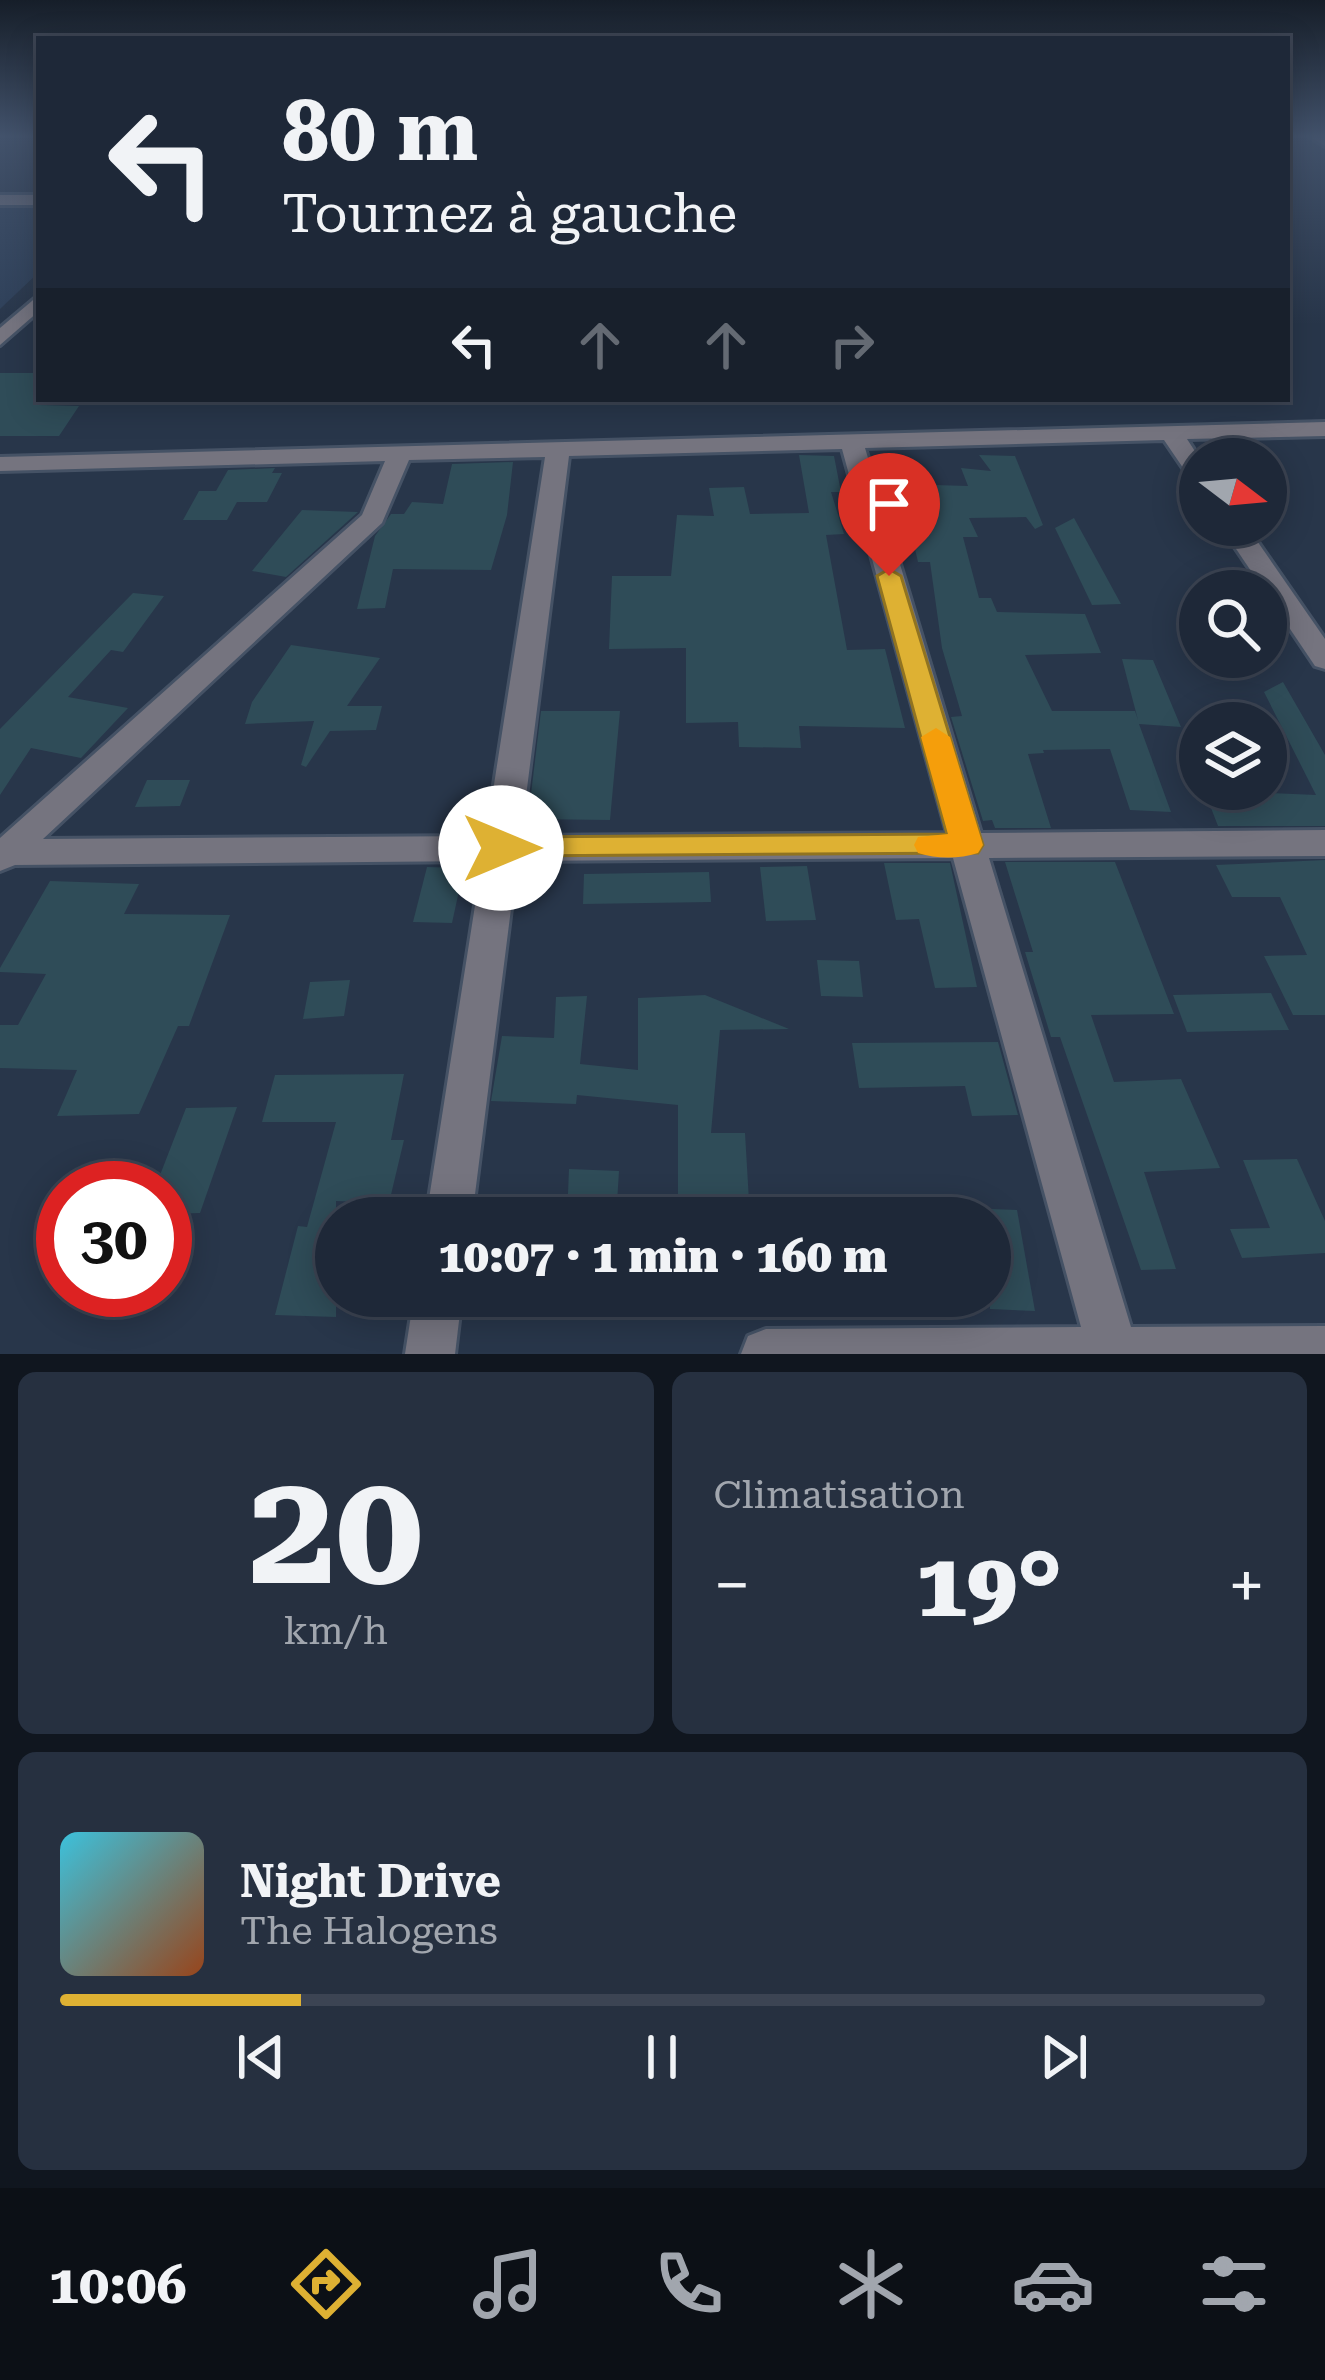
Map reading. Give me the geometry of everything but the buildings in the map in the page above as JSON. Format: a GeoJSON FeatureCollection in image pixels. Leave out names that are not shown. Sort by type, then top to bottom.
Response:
{"type":"FeatureCollection","features":[{"type":"Feature","properties":{"kind":"street"},"geometry":{"type":"LineString","coordinates":[[0,200],[36,200]]}},
{"type":"Feature","properties":{"kind":"street"},"geometry":{"type":"LineString","coordinates":[[0,339],[36,304]]}},
{"type":"Feature","properties":{"kind":"street"},"geometry":{"type":"LineString","coordinates":[[0,464],[1325,429]]}},
{"type":"Feature","properties":{"kind":"street"},"geometry":{"type":"LineString","coordinates":[[1171,433],[1179,445]]}},
{"type":"Feature","properties":{"kind":"street"},"geometry":{"type":"LineString","coordinates":[[850,441],[1113,1353]]}},
{"type":"Feature","properties":{"kind":"street"},"geometry":{"type":"LineString","coordinates":[[452,1197],[558,449]]}},
{"type":"Feature","properties":{"kind":"street"},"geometry":{"type":"LineString","coordinates":[[2,854],[373,518],[400,453]]}},
{"type":"Feature","properties":{"kind":"street"},"geometry":{"type":"LineString","coordinates":[[1248,546],[1325,660]]}},
{"type":"Feature","properties":{"kind":"street"},"geometry":{"type":"LineString","coordinates":[[2,854],[1325,843]]}},
{"type":"Feature","properties":{"kind":"street"},"geometry":{"type":"LineString","coordinates":[[430,1354],[435,1317]]}},
{"type":"Feature","properties":{"kind":"street"},"geometry":{"type":"LineString","coordinates":[[766,1354],[1325,1351]]}},
{"type":"Feature","properties":{"kind":"shaded area"},"geometry":{"type":"Polygon","coordinates":[[[0,208],[36,208],[36,275],[0,309],[0,208]]]}},
{"type":"Feature","properties":{"kind":"slow traffic"},"geometry":{"type":"LineString","coordinates":[[930,845],[967,845],[936,737]]}},
{"type":"Feature","properties":{"kind":"route"},"geometry":{"type":"LineString","coordinates":[[501,848],[967,845],[889,576]]}}]}
